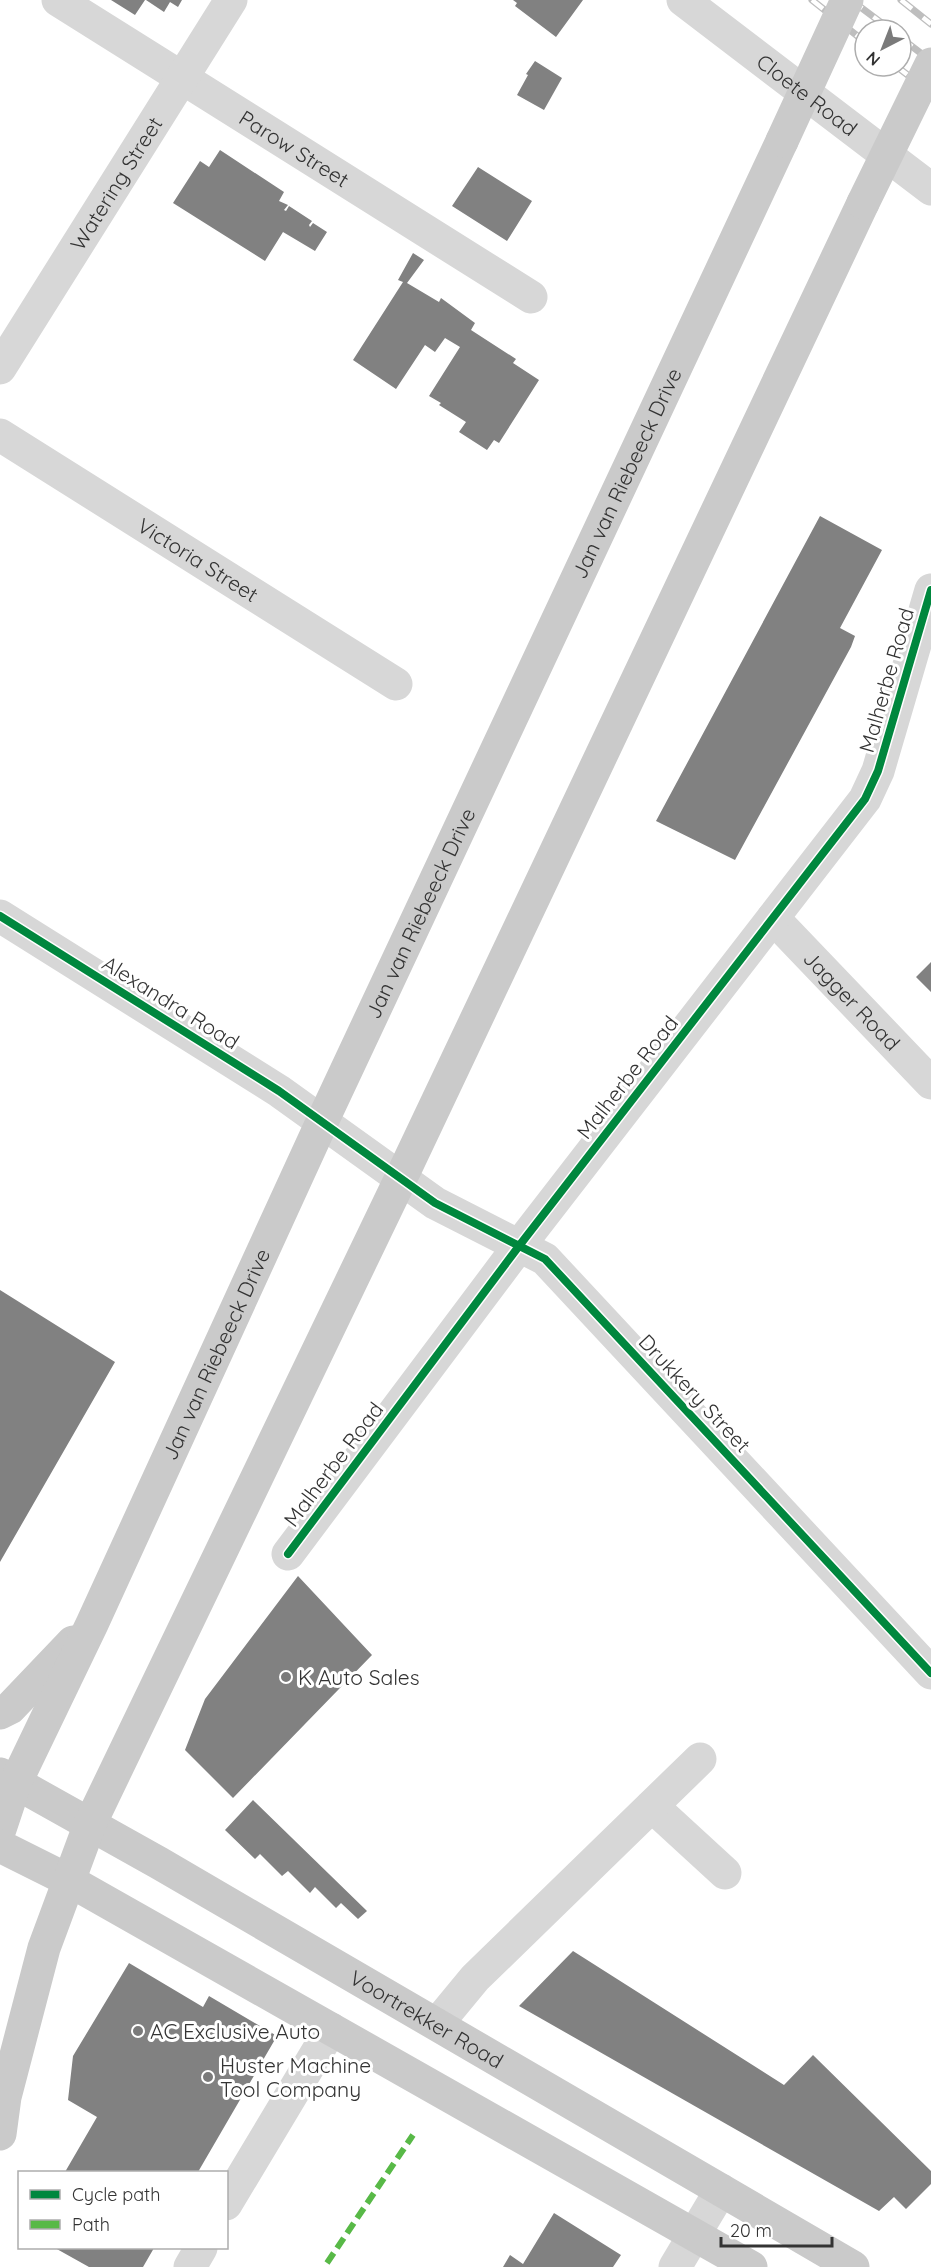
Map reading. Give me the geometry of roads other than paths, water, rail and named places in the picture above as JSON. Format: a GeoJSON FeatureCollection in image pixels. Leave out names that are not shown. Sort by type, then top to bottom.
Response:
{"type":"FeatureCollection","features":[{"type":"Feature","properties":{"kind":"main road","name":"Jan van Riebeeck Drive"},"geometry":{"type":"LineString","coordinates":[[0,1829],[8,1779],[92,1624],[322,1122],[846,0]]}},
{"type":"Feature","properties":{"kind":"main road"},"geometry":{"type":"LineString","coordinates":[[0,2134],[5,2097],[44,1948],[90,1824],[401,1178],[931,64]]}},
{"type":"Feature","properties":{"kind":"main road"},"geometry":{"type":"LineString","coordinates":[[0,1713],[10,1708],[92,1624]]}},
{"type":"Feature","properties":{"kind":"main road","name":"Voortrekker Road"},"geometry":{"type":"LineString","coordinates":[[8,1779],[437,2024],[853,2267]]}},
{"type":"Feature","properties":{"kind":"main road"},"geometry":{"type":"LineString","coordinates":[[0,1846],[68,1880],[751,2267]]}},
{"type":"Feature","properties":{"kind":"street","name":"Parow Street"},"geometry":{"type":"LineString","coordinates":[[58,0],[531,297]]}},
{"type":"Feature","properties":{"kind":"street","name":"Watering Street"},"geometry":{"type":"LineString","coordinates":[[0,368],[231,0]]}},
{"type":"Feature","properties":{"kind":"street","name":"Cloete Road"},"geometry":{"type":"LineString","coordinates":[[683,0],[931,189]]}},
{"type":"Feature","properties":{"kind":"street","name":"Victoria Street"},"geometry":{"type":"LineString","coordinates":[[0,435],[396,684]]}},
{"type":"Feature","properties":{"kind":"street","name":"Malherbe Road"},"geometry":{"type":"LineString","coordinates":[[288,1554],[519,1246],[865,799],[878,771],[931,590]]}},
{"type":"Feature","properties":{"kind":"street","name":"Jagger Road"},"geometry":{"type":"LineString","coordinates":[[772,918],[931,1083]]}},
{"type":"Feature","properties":{"kind":"street","name":"Alexandra Road"},"geometry":{"type":"LineString","coordinates":[[2,921],[279,1091],[401,1178]]}},
{"type":"Feature","properties":{"kind":"street","name":"Drukkery Street"},"geometry":{"type":"LineString","coordinates":[[401,1178],[435,1203],[544,1259],[931,1673]]}},
{"type":"Feature","properties":{"kind":"street"},"geometry":{"type":"LineString","coordinates":[[437,2024],[475,1978],[700,1759]]}},
{"type":"Feature","properties":{"kind":"street"},"geometry":{"type":"LineString","coordinates":[[652,1806],[725,1873]]}},
{"type":"Feature","properties":{"kind":"street"},"geometry":{"type":"LineString","coordinates":[[228,2201],[331,2029]]}},
{"type":"Feature","properties":{"kind":"street"},"geometry":{"type":"LineString","coordinates":[[675,2267],[721,2190]]}},
{"type":"Feature","properties":{"kind":"street"},"geometry":{"type":"LineString","coordinates":[[190,2267],[200,2249]]}},
{"type":"Feature","properties":{"kind":"railway"},"geometry":{"type":"LineString","coordinates":[[812,0],[853,32]]}},
{"type":"Feature","properties":{"kind":"railway"},"geometry":{"type":"LineString","coordinates":[[851,0],[875,18]]}},
{"type":"Feature","properties":{"kind":"railway"},"geometry":{"type":"LineString","coordinates":[[901,0],[931,24]]}},
{"type":"Feature","properties":{"kind":"railway"},"geometry":{"type":"LineString","coordinates":[[913,47],[931,61]]}},
{"type":"Feature","properties":{"kind":"railway"},"geometry":{"type":"LineString","coordinates":[[912,78],[931,93]]}},
{"type":"Feature","properties":{"kind":"place","name":"K Auto Sales"},"geometry":{"type":"Point","coordinates":[286,1677]}},
{"type":"Feature","properties":{"kind":"place","name":"AC Exclusive Auto"},"geometry":{"type":"Point","coordinates":[138,2031]}},
{"type":"Feature","properties":{"kind":"place","name":"Huster Machine Tool Company"},"geometry":{"type":"Point","coordinates":[208,2077]}}]}
